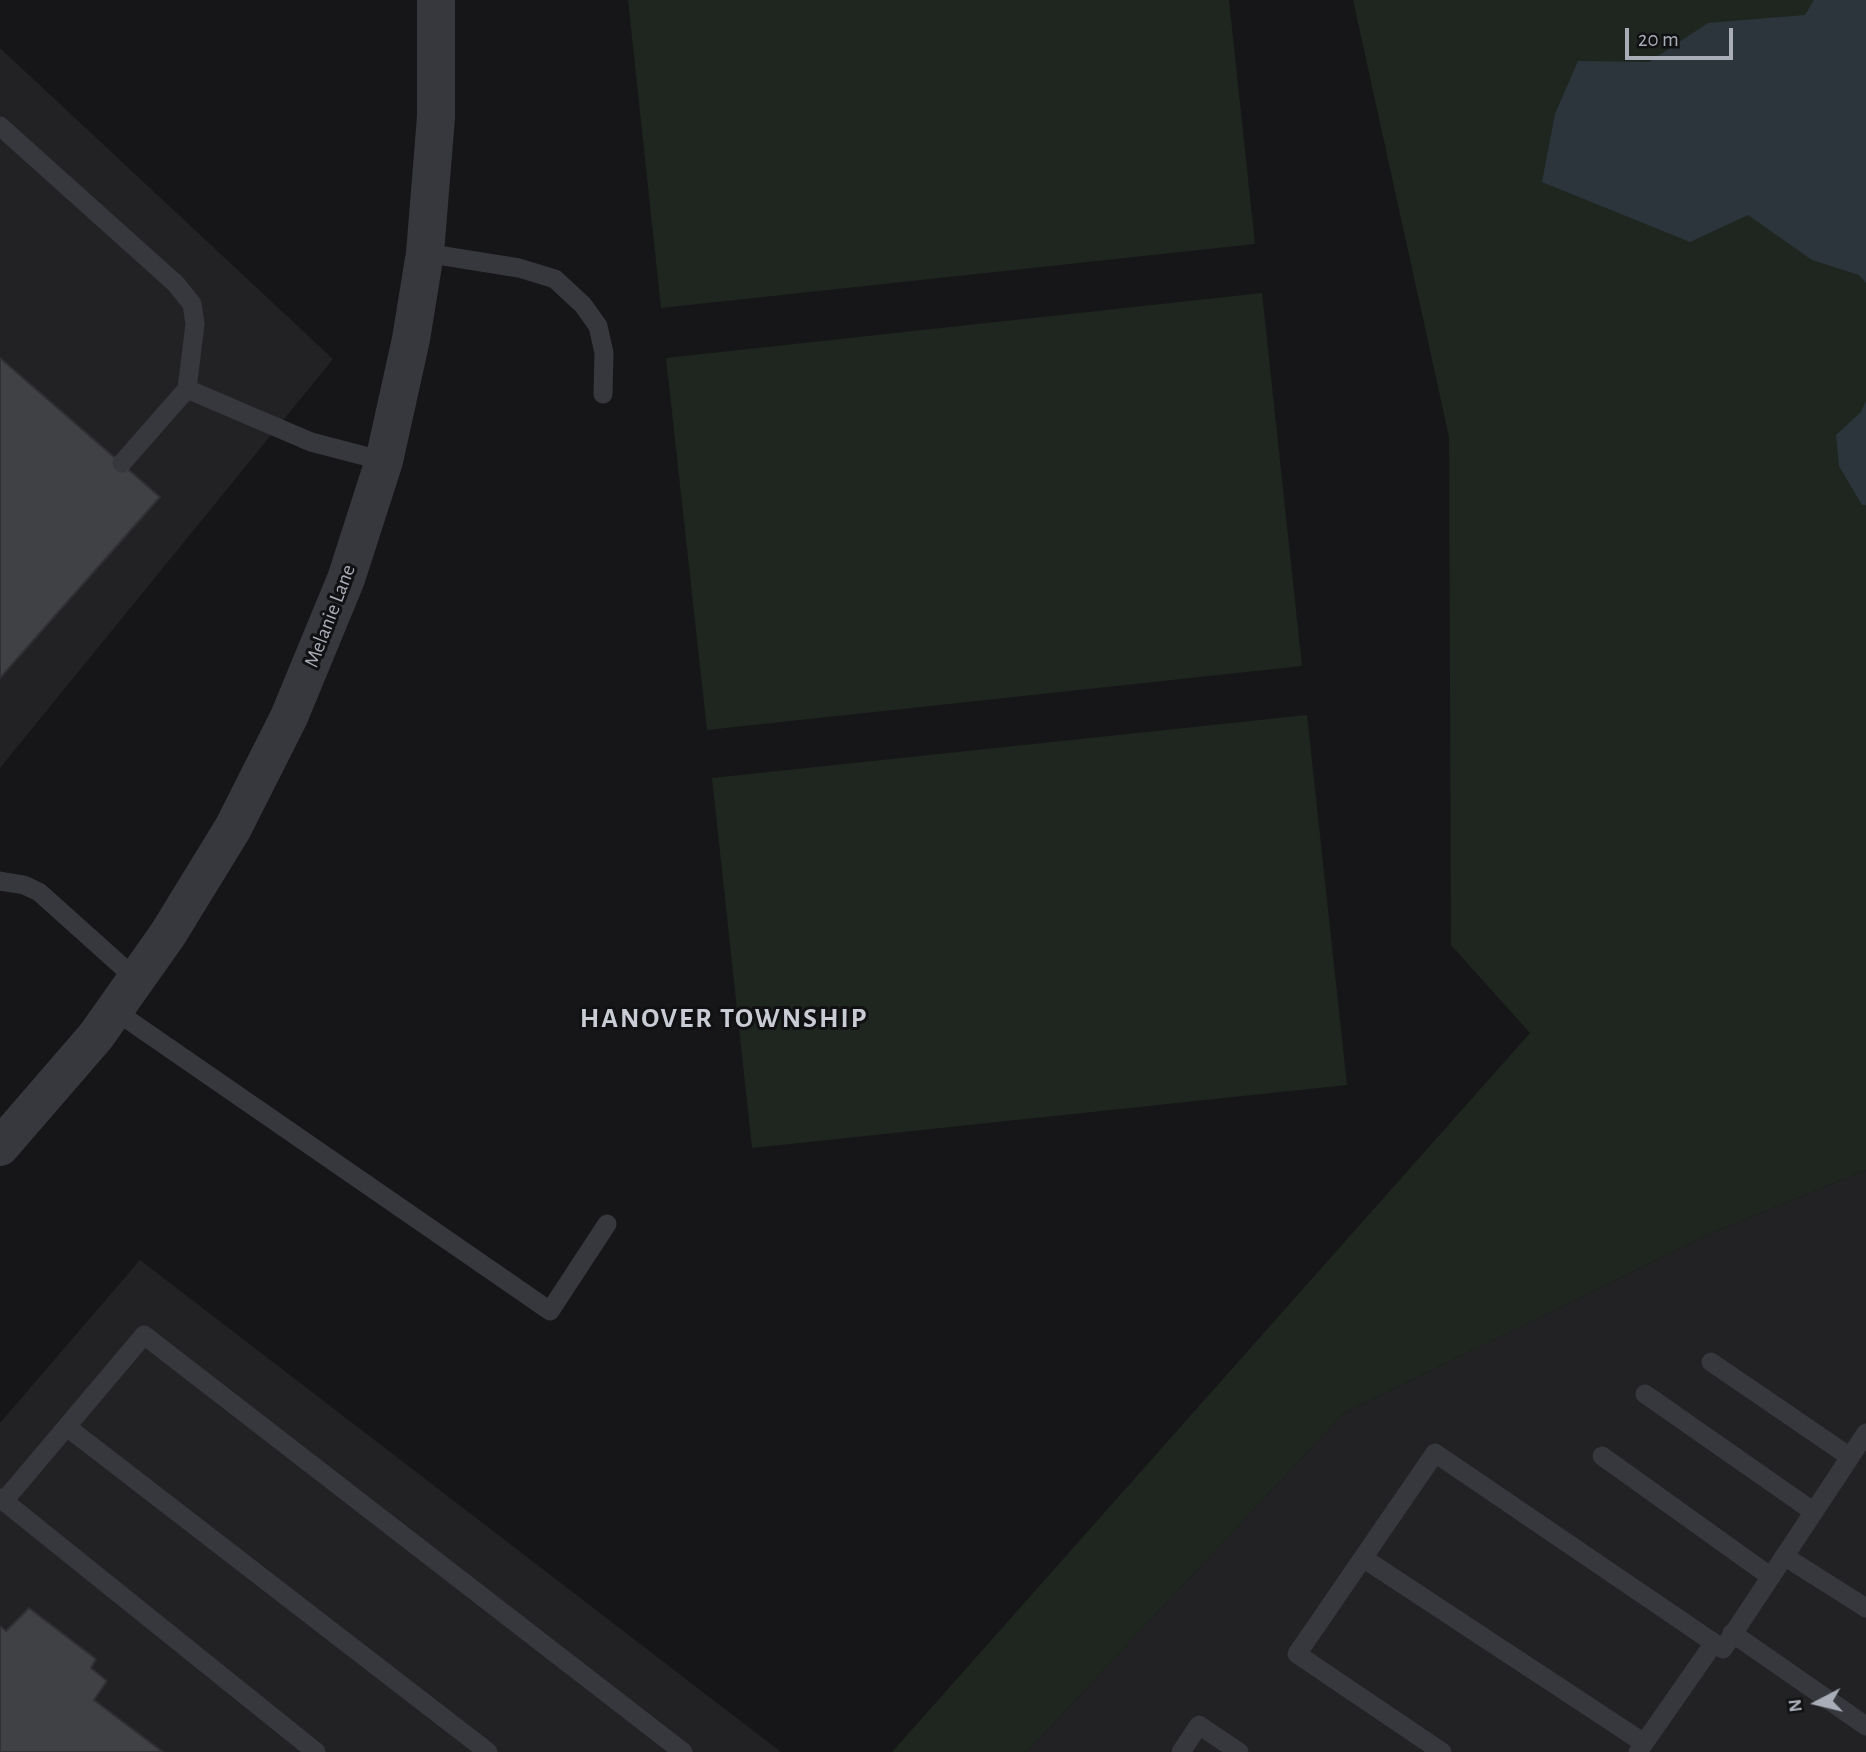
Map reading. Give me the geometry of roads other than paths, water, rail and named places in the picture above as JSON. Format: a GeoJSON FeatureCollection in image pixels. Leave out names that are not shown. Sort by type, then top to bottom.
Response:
{"type":"FeatureCollection","features":[{"type":"Feature","properties":{"kind":"street","name":"Melanie Lane"},"geometry":{"type":"LineString","coordinates":[[0,1147],[96,1036],[169,934],[233,828],[289,717],[346,579],[384,461],[411,339],[425,253],[436,117],[436,0]]}},
{"type":"Feature","properties":{"kind":"lane"},"geometry":{"type":"LineString","coordinates":[[0,126],[176,284],[192,304],[195,324],[187,389],[122,463]]}},
{"type":"Feature","properties":{"kind":"lane"},"geometry":{"type":"LineString","coordinates":[[425,253],[519,268],[555,279],[583,305],[598,326],[604,353],[603,394]]}},
{"type":"Feature","properties":{"kind":"lane"},"geometry":{"type":"LineString","coordinates":[[187,389],[311,442],[384,461]]}},
{"type":"Feature","properties":{"kind":"lane"},"geometry":{"type":"LineString","coordinates":[[0,881],[24,885],[38,892],[136,979]]}},
{"type":"Feature","properties":{"kind":"lane"},"geometry":{"type":"LineString","coordinates":[[114,1010],[550,1311],[607,1224]]}},
{"type":"Feature","properties":{"kind":"lane"},"geometry":{"type":"LineString","coordinates":[[316,1752],[2,1499],[144,1335],[683,1752]]}},
{"type":"Feature","properties":{"kind":"lane"},"geometry":{"type":"LineString","coordinates":[[1711,1362],[1857,1454]]}},
{"type":"Feature","properties":{"kind":"lane"},"geometry":{"type":"LineString","coordinates":[[1645,1394],[1814,1511]]}},
{"type":"Feature","properties":{"kind":"lane"},"geometry":{"type":"LineString","coordinates":[[67,1427],[488,1752]]}},
{"type":"Feature","properties":{"kind":"lane"},"geometry":{"type":"LineString","coordinates":[[1442,1752],[1297,1654],[1435,1453],[1723,1648],[1814,1511],[1857,1454],[1866,1433]]}},
{"type":"Feature","properties":{"kind":"lane"},"geometry":{"type":"LineString","coordinates":[[1602,1456],[1770,1577]]}},
{"type":"Feature","properties":{"kind":"lane"},"geometry":{"type":"LineString","coordinates":[[1784,1556],[1866,1608]]}},
{"type":"Feature","properties":{"kind":"lane"},"geometry":{"type":"LineString","coordinates":[[1363,1558],[1641,1747],[1714,1643]]}},
{"type":"Feature","properties":{"kind":"lane"},"geometry":{"type":"LineString","coordinates":[[1732,1633],[1866,1726]]}},
{"type":"Feature","properties":{"kind":"lane"},"geometry":{"type":"LineString","coordinates":[[1181,1752],[1199,1725],[1240,1752]]}},
{"type":"Feature","properties":{"kind":"district","name":"HANOVER TOWNSHIP"},"geometry":{"type":"Point","coordinates":[724,1019]}}]}
